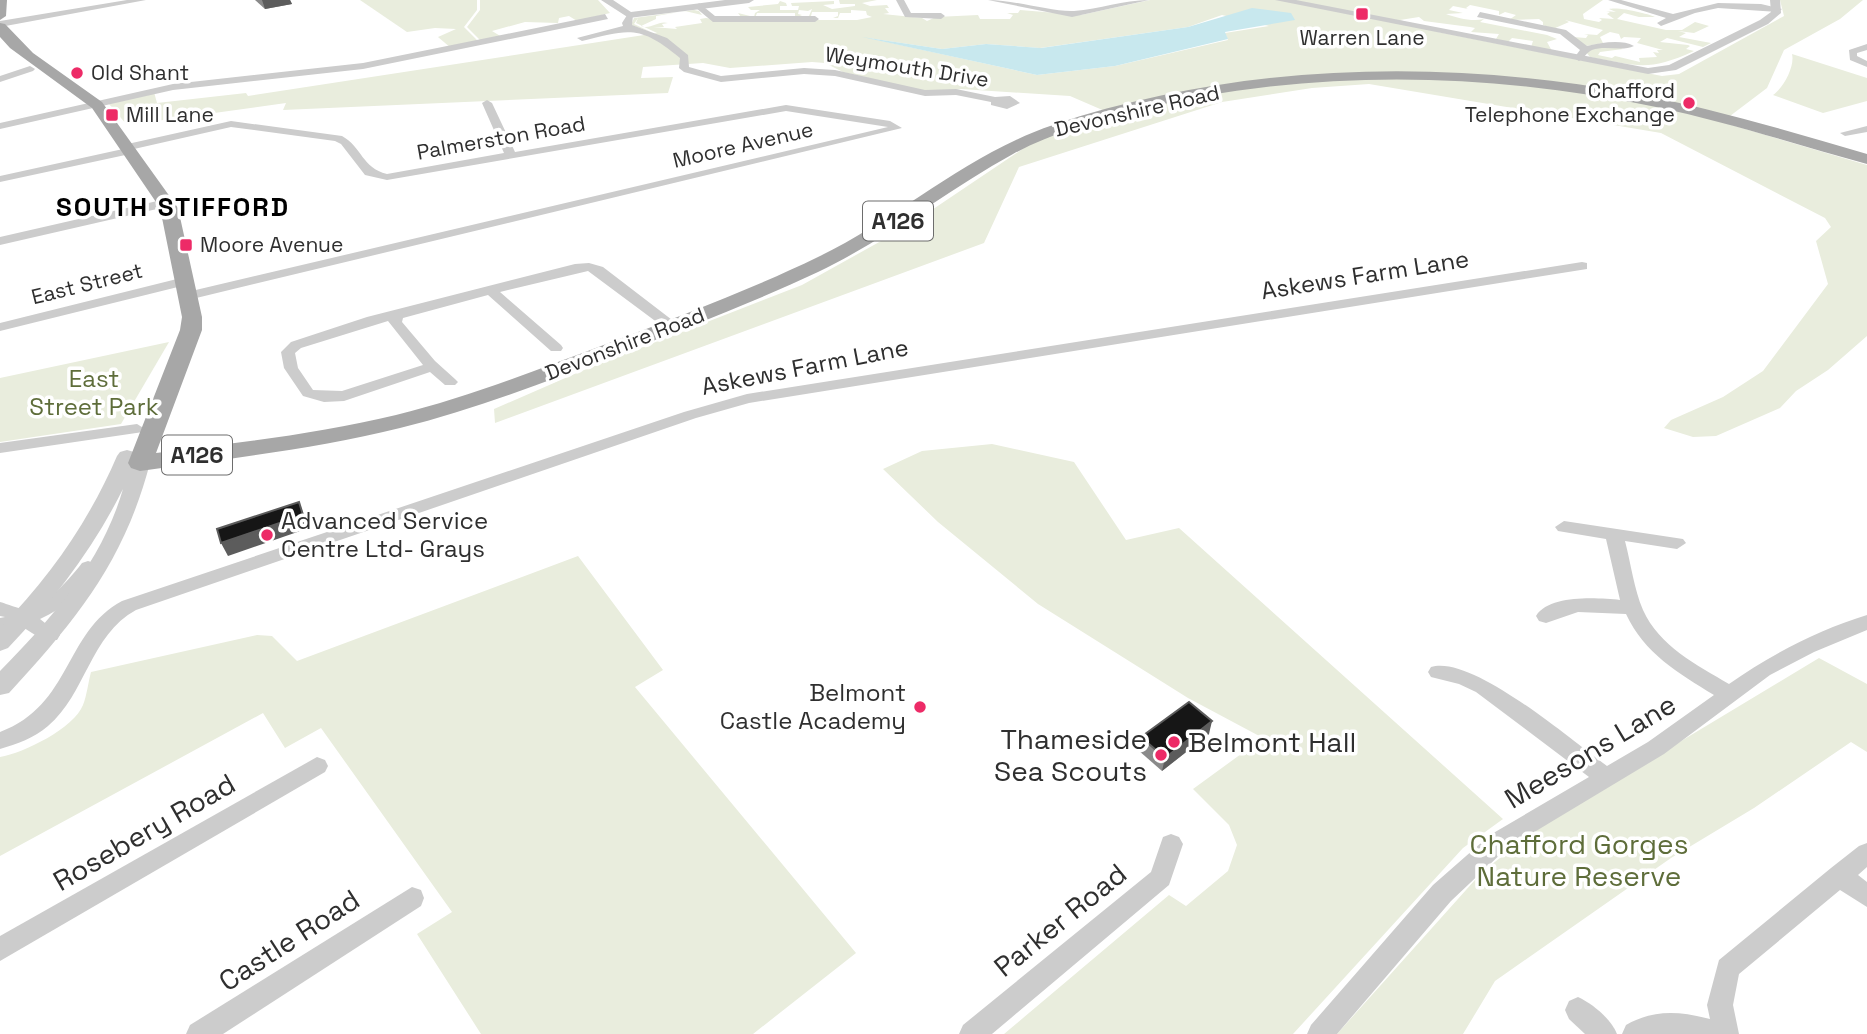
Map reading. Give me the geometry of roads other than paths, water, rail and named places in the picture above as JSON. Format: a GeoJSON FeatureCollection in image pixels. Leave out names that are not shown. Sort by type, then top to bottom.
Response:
{"type":"FeatureCollection","features":[{"type":"Feature","properties":{"kind":"main road"},"geometry":{"type":"LineString","coordinates":[[0,16],[1,0]]}},
{"type":"Feature","properties":{"kind":"main road","name":"A126"},"geometry":{"type":"LineString","coordinates":[[1,32],[84,92],[99,107],[166,203],[192,317],[191,330],[167,370],[141,442]]}},
{"type":"Feature","properties":{"kind":"main road","name":"Devonshire Road"},"geometry":{"type":"LineString","coordinates":[[141,442],[254,446],[356,430],[443,410],[495,393],[750,296],[833,257],[893,223],[997,155],[1034,137],[1111,113],[1266,83],[1399,75],[1553,85],[1628,97],[1717,116],[1867,159]]}},
{"type":"Feature","properties":{"kind":"street"},"geometry":{"type":"LineString","coordinates":[[1,32],[142,0]]}},
{"type":"Feature","properties":{"kind":"street"},"geometry":{"type":"LineString","coordinates":[[606,0],[629,15],[749,0]]}},
{"type":"Feature","properties":{"kind":"street"},"geometry":{"type":"LineString","coordinates":[[900,0],[907,14],[928,19],[941,16]]}},
{"type":"Feature","properties":{"kind":"street"},"geometry":{"type":"LineString","coordinates":[[1000,1],[1072,14],[1143,0]]}},
{"type":"Feature","properties":{"kind":"street"},"geometry":{"type":"LineString","coordinates":[[1280,0],[1582,54],[1621,67],[1648,71],[1672,68],[1765,22],[1773,16],[1776,4],[1728,3],[1693,9],[1661,23]]}},
{"type":"Feature","properties":{"kind":"street"},"geometry":{"type":"LineString","coordinates":[[1607,1],[1674,17]]}},
{"type":"Feature","properties":{"kind":"street"},"geometry":{"type":"LineString","coordinates":[[699,6],[713,19],[815,19]]}},
{"type":"Feature","properties":{"kind":"street"},"geometry":{"type":"LineString","coordinates":[[582,37],[629,27],[626,23],[629,15]]}},
{"type":"Feature","properties":{"kind":"street"},"geometry":{"type":"LineString","coordinates":[[1480,15],[1563,32],[1582,54]]}},
{"type":"Feature","properties":{"kind":"street"},"geometry":{"type":"LineString","coordinates":[[3,123],[99,107],[200,83],[363,66],[568,21],[605,17]]}},
{"type":"Feature","properties":{"kind":"street","name":"Weymouth Drive"},"geometry":{"type":"LineString","coordinates":[[629,27],[669,43],[685,57],[684,68],[687,71],[721,79],[804,71],[835,73],[925,93],[956,92],[996,100]]}},
{"type":"Feature","properties":{"kind":"street"},"geometry":{"type":"LineString","coordinates":[[1582,54],[1603,45],[1626,48]]}},
{"type":"Feature","properties":{"kind":"street"},"geometry":{"type":"LineString","coordinates":[[1867,47],[1852,52],[1853,58],[1867,64]]}},
{"type":"Feature","properties":{"kind":"street"},"geometry":{"type":"LineString","coordinates":[[0,79],[30,69]]}},
{"type":"Feature","properties":{"kind":"street"},"geometry":{"type":"LineString","coordinates":[[487,103],[511,156]]}},
{"type":"Feature","properties":{"kind":"street","name":"Palmerston Road"},"geometry":{"type":"LineString","coordinates":[[129,149],[237,124],[338,138],[345,142],[369,173],[380,177],[786,108],[890,124],[897,128]]}},
{"type":"Feature","properties":{"kind":"street","name":"Moore Avenue"},"geometry":{"type":"LineString","coordinates":[[186,289],[897,128]]}},
{"type":"Feature","properties":{"kind":"street"},"geometry":{"type":"LineString","coordinates":[[1845,133],[1867,129]]}},
{"type":"Feature","properties":{"kind":"street"},"geometry":{"type":"LineString","coordinates":[[0,179],[129,149]]}},
{"type":"Feature","properties":{"kind":"street"},"geometry":{"type":"LineString","coordinates":[[0,241],[166,203]]}},
{"type":"Feature","properties":{"kind":"street","name":"Askews Farm Lane"},"geometry":{"type":"LineString","coordinates":[[0,741],[18,736],[47,717],[56,706],[81,658],[100,631],[123,609],[154,595],[690,415],[760,396],[1582,266]]}},
{"type":"Feature","properties":{"kind":"street"},"geometry":{"type":"LineString","coordinates":[[433,366],[339,397],[315,396],[304,390],[288,359],[292,348],[372,320],[575,268],[589,267],[598,271],[671,326]]}},
{"type":"Feature","properties":{"kind":"street","name":"East Street"},"geometry":{"type":"LineString","coordinates":[[0,327],[186,289]]}},
{"type":"Feature","properties":{"kind":"street"},"geometry":{"type":"LineString","coordinates":[[491,291],[556,348]]}},
{"type":"Feature","properties":{"kind":"street"},"geometry":{"type":"LineString","coordinates":[[396,316],[395,323],[450,383]]}},
{"type":"Feature","properties":{"kind":"street"},"geometry":{"type":"LineString","coordinates":[[0,448],[141,442]]}},
{"type":"Feature","properties":{"kind":"street"},"geometry":{"type":"LineString","coordinates":[[0,686],[50,635],[91,584],[107,556],[120,521],[141,442]]}},
{"type":"Feature","properties":{"kind":"street"},"geometry":{"type":"LineString","coordinates":[[5,633],[50,589],[99,518],[141,442]]}},
{"type":"Feature","properties":{"kind":"street"},"geometry":{"type":"LineString","coordinates":[[5,633],[67,594],[120,521]]}},
{"type":"Feature","properties":{"kind":"street"},"geometry":{"type":"LineString","coordinates":[[1564,527],[1677,544]]}},
{"type":"Feature","properties":{"kind":"street"},"geometry":{"type":"LineString","coordinates":[[1614,535],[1632,608],[1644,632],[1656,645],[1729,694]]}},
{"type":"Feature","properties":{"kind":"street"},"geometry":{"type":"LineString","coordinates":[[0,608],[15,605],[50,589]]}},
{"type":"Feature","properties":{"kind":"street"},"geometry":{"type":"LineString","coordinates":[[1546,616],[1564,606],[1579,603],[1632,608]]}},
{"type":"Feature","properties":{"kind":"street"},"geometry":{"type":"LineString","coordinates":[[0,608],[20,614],[5,633]]}},
{"type":"Feature","properties":{"kind":"street"},"geometry":{"type":"LineString","coordinates":[[5,633],[32,622],[50,635]]}},
{"type":"Feature","properties":{"kind":"street","name":"Meesons Lane"},"geometry":{"type":"LineString","coordinates":[[1320,1034],[1441,892],[1497,842],[1666,742],[1729,694],[1777,662],[1867,622]]}},
{"type":"Feature","properties":{"kind":"street"},"geometry":{"type":"LineString","coordinates":[[1438,672],[1464,677],[1483,687],[1605,777]]}},
{"type":"Feature","properties":{"kind":"street","name":"Rosebery Road"},"geometry":{"type":"LineString","coordinates":[[0,949],[317,766]]}},
{"type":"Feature","properties":{"kind":"street","name":"Parker Road"},"geometry":{"type":"LineString","coordinates":[[972,1034],[1161,878],[1171,844]]}},
{"type":"Feature","properties":{"kind":"street"},"geometry":{"type":"LineString","coordinates":[[1726,1034],[1720,1005],[1728,968],[1867,853]]}},
{"type":"Feature","properties":{"kind":"street"},"geometry":{"type":"LineString","coordinates":[[1839,875],[1867,896]]}},
{"type":"Feature","properties":{"kind":"street","name":"Castle Road"},"geometry":{"type":"LineString","coordinates":[[199,1034],[412,898]]}},
{"type":"Feature","properties":{"kind":"street"},"geometry":{"type":"LineString","coordinates":[[1578,1010],[1604,1034]]}},
{"type":"Feature","properties":{"kind":"street"},"geometry":{"type":"LineString","coordinates":[[1635,1034],[1654,1024],[1720,1034]]}},
{"type":"Feature","properties":{"kind":"water"},"geometry":{"type":"Polygon","coordinates":[[[1252,8],[1291,13],[1295,20],[1225,32],[1228,39],[1115,66],[1037,75],[862,37],[942,49],[986,44],[1041,48],[1188,27],[1252,8]]]}},
{"type":"Feature","properties":{"kind":"place","name":"Warren Lane"},"geometry":{"type":"Point","coordinates":[1362,14]}},
{"type":"Feature","properties":{"kind":"place","name":"Old Shant"},"geometry":{"type":"Point","coordinates":[77,73]}},
{"type":"Feature","properties":{"kind":"place","name":"Chafford Telephone Exchange"},"geometry":{"type":"Point","coordinates":[1689,103]}},
{"type":"Feature","properties":{"kind":"place","name":"Mill Lane"},"geometry":{"type":"Point","coordinates":[112,115]}},
{"type":"Feature","properties":{"kind":"place","name":"Moore Avenue"},"geometry":{"type":"Point","coordinates":[186,245]}},
{"type":"Feature","properties":{"kind":"place","name":"Advanced Service Centre Ltd- Grays"},"geometry":{"type":"Point","coordinates":[267,535]}},
{"type":"Feature","properties":{"kind":"place","name":"Belmont Castle Academy"},"geometry":{"type":"Point","coordinates":[920,707]}},
{"type":"Feature","properties":{"kind":"place","name":"Belmont Hall"},"geometry":{"type":"Point","coordinates":[1174,742]}},
{"type":"Feature","properties":{"kind":"place","name":"Thameside Sea Scouts"},"geometry":{"type":"Point","coordinates":[1161,755]}},
{"type":"Feature","properties":{"kind":"district","name":"SOUTH STIFFORD"},"geometry":{"type":"Point","coordinates":[173,207]}},
{"type":"Feature","properties":{"kind":"park label","name":"East Street Park"},"geometry":{"type":"Point","coordinates":[94,393]}},
{"type":"Feature","properties":{"kind":"park label","name":"Chafford Gorges Nature Reserve"},"geometry":{"type":"Point","coordinates":[1579,860]}}]}
